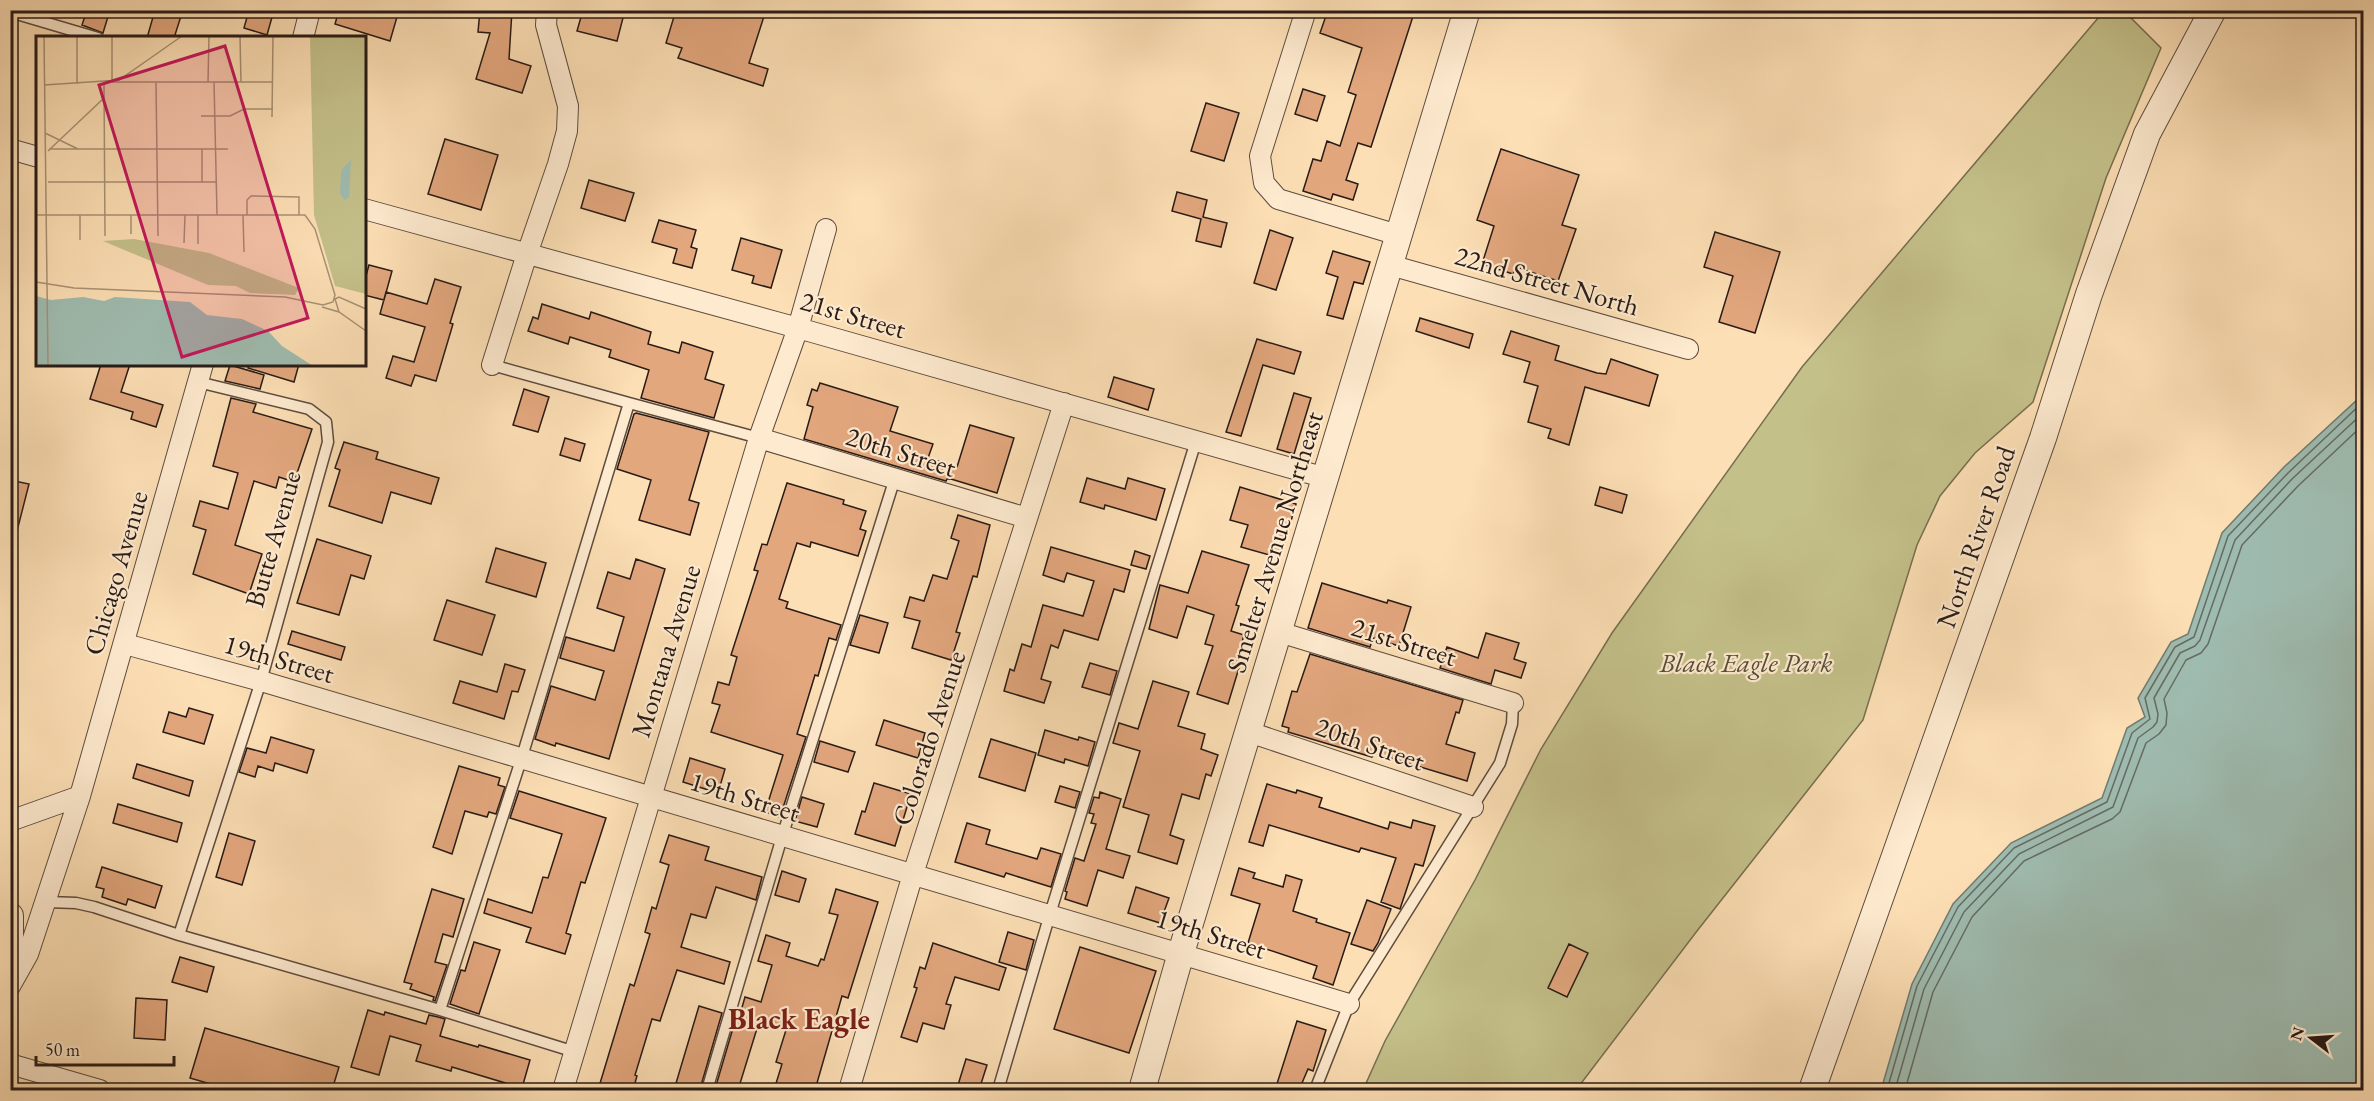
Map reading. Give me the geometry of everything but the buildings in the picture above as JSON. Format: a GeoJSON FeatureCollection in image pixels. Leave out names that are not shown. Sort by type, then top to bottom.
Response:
{"type":"FeatureCollection","features":[{"type":"Feature","properties":{"kind":"street"},"geometry":{"type":"LineString","coordinates":[[304,36],[310,10]]}},
{"type":"Feature","properties":{"kind":"street"},"geometry":{"type":"LineString","coordinates":[[492,365],[567,131],[568,106],[546,26],[547,10]]}},
{"type":"Feature","properties":{"kind":"street"},"geometry":{"type":"LineString","coordinates":[[1306,10],[1260,156],[1264,183],[1278,199],[1398,235]]}},
{"type":"Feature","properties":{"kind":"street","name":"Smelter Avenue Northeast"},"geometry":{"type":"LineString","coordinates":[[1142,1090],[1181,953],[1467,10]]}},
{"type":"Feature","properties":{"kind":"street","name":"North River Road"},"geometry":{"type":"LineString","coordinates":[[1812,1090],[2043,438],[2089,294],[2147,134],[2213,10]]}},
{"type":"Feature","properties":{"kind":"street"},"geometry":{"type":"LineString","coordinates":[[10,148],[36,156]]}},
{"type":"Feature","properties":{"kind":"street","name":"21st Street"},"geometry":{"type":"LineString","coordinates":[[366,210],[798,328],[1326,478]]}},
{"type":"Feature","properties":{"kind":"street","name":"Montana Avenue"},"geometry":{"type":"LineString","coordinates":[[563,1090],[759,438],[798,328],[826,229]]}},
{"type":"Feature","properties":{"kind":"street","name":"22nd Street North"},"geometry":{"type":"LineString","coordinates":[[1390,266],[1688,349]]}},
{"type":"Feature","properties":{"kind":"street","name":"Chicago Avenue"},"geometry":{"type":"LineString","coordinates":[[10,986],[28,954],[47,902],[125,644],[201,373]]}},
{"type":"Feature","properties":{"kind":"street","name":"Colorado Avenue"},"geometry":{"type":"LineString","coordinates":[[849,1090],[914,874],[1064,403]]}},
{"type":"Feature","properties":{"kind":"street","name":"20th Street"},"geometry":{"type":"LineString","coordinates":[[759,438],[1027,518]]}},
{"type":"Feature","properties":{"kind":"street","name":"21st Street"},"geometry":{"type":"LineString","coordinates":[[1279,632],[1513,703]]}},
{"type":"Feature","properties":{"kind":"street","name":"19th Street"},"geometry":{"type":"LineString","coordinates":[[125,644],[261,681],[1349,1004]]}},
{"type":"Feature","properties":{"kind":"street","name":"20th Street"},"geometry":{"type":"LineString","coordinates":[[1249,732],[1473,807]]}},
{"type":"Feature","properties":{"kind":"street"},"geometry":{"type":"LineString","coordinates":[[10,821],[80,796]]}},
{"type":"Feature","properties":{"kind":"street"},"geometry":{"type":"LineString","coordinates":[[10,916],[10,962]]}},
{"type":"Feature","properties":{"kind":"street"},"geometry":{"type":"LineString","coordinates":[[10,1064],[100,1090]]}},
{"type":"Feature","properties":{"kind":"lane"},"geometry":{"type":"LineString","coordinates":[[10,12],[91,36]]}},
{"type":"Feature","properties":{"kind":"lane"},"geometry":{"type":"LineString","coordinates":[[492,365],[759,438]]}},
{"type":"Feature","properties":{"kind":"lane","name":"Butte Avenue"},"geometry":{"type":"LineString","coordinates":[[179,935],[261,681],[327,442],[326,422],[309,409],[201,373]]}},
{"type":"Feature","properties":{"kind":"lane"},"geometry":{"type":"LineString","coordinates":[[440,1010],[521,760],[566,605],[629,403]]}},
{"type":"Feature","properties":{"kind":"lane"},"geometry":{"type":"LineString","coordinates":[[998,1090],[1196,441]]}},
{"type":"Feature","properties":{"kind":"lane"},"geometry":{"type":"LineString","coordinates":[[707,1090],[782,837],[895,478]]}},
{"type":"Feature","properties":{"kind":"lane"},"geometry":{"type":"LineString","coordinates":[[1315,1090],[1349,1004],[1500,763],[1512,724],[1513,703]]}},
{"type":"Feature","properties":{"kind":"lane"},"geometry":{"type":"LineString","coordinates":[[47,902],[76,903],[94,907],[179,935],[440,1010],[575,1052]]}},
{"type":"Feature","properties":{"kind":"green space","name":"Black Eagle Park"},"geometry":{"type":"Polygon","coordinates":[[[2104,11],[2124,11],[2161,48],[2106,178],[2033,402],[1975,453],[1940,496],[1917,545],[1863,720],[1697,931],[1576,1090],[1363,1090],[1385,1041],[1475,880],[1541,749],[1612,633],[1802,367],[2104,11]]]}},
{"type":"Feature","properties":{"kind":"water"},"geometry":{"type":"Polygon","coordinates":[[[2363,389],[2363,1090],[1881,1090],[1912,984],[1953,904],[2011,843],[2102,798],[2127,728],[2145,717],[2138,698],[2171,642],[2188,634],[2222,533],[2284,467],[2359,398],[2363,389]]]}},
{"type":"Feature","properties":{"kind":"district","name":"Black Eagle"},"geometry":{"type":"Point","coordinates":[799,1019]}}]}
